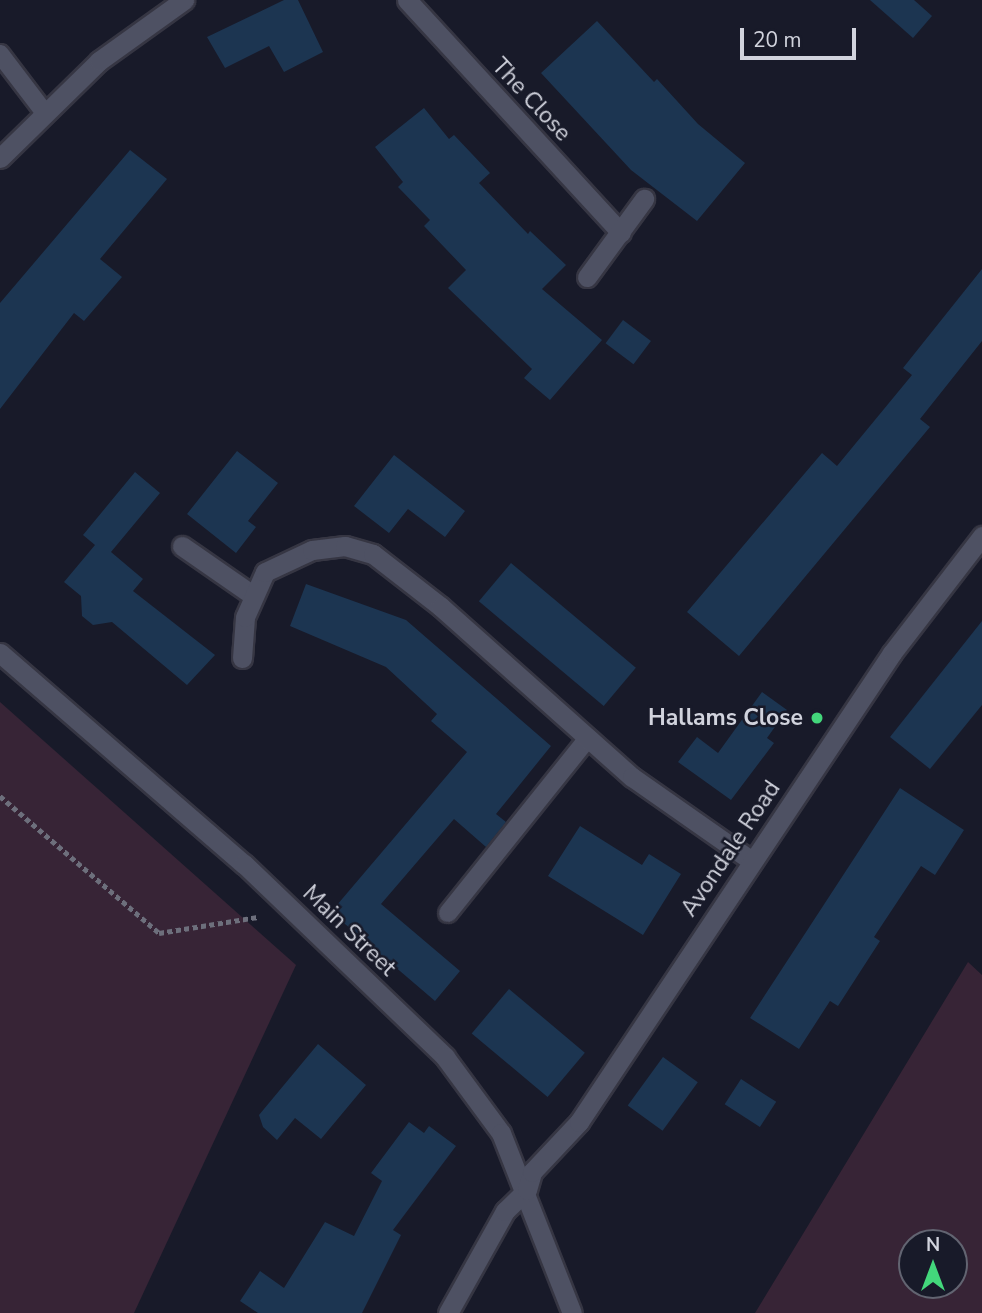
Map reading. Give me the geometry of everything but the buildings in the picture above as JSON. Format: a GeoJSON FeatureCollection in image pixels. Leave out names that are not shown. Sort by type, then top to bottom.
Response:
{"type":"FeatureCollection","features":[{"type":"Feature","properties":{"kind":"street"},"geometry":{"type":"LineString","coordinates":[[0,158],[99,61],[184,0]]}},
{"type":"Feature","properties":{"kind":"street","name":"The Close"},"geometry":{"type":"LineString","coordinates":[[407,0],[621,233]]}},
{"type":"Feature","properties":{"kind":"street"},"geometry":{"type":"LineString","coordinates":[[587,277],[644,199]]}},
{"type":"Feature","properties":{"kind":"street","name":"Avondale Road"},"geometry":{"type":"LineString","coordinates":[[448,1313],[505,1212],[527,1190],[532,1172],[579,1122],[892,653],[982,536]]}},
{"type":"Feature","properties":{"kind":"street"},"geometry":{"type":"LineString","coordinates":[[181,546],[251,594]]}},
{"type":"Feature","properties":{"kind":"street"},"geometry":{"type":"LineString","coordinates":[[242,658],[251,594],[265,572],[313,550],[345,547],[373,554],[441,607],[632,777],[752,861]]}},
{"type":"Feature","properties":{"kind":"street","name":"Main Street"},"geometry":{"type":"LineString","coordinates":[[0,653],[294,911],[445,1057],[501,1133],[527,1190],[529,1208],[572,1313]]}},
{"type":"Feature","properties":{"kind":"lane"},"geometry":{"type":"LineString","coordinates":[[0,54],[45,113]]}},
{"type":"Feature","properties":{"kind":"lane"},"geometry":{"type":"LineString","coordinates":[[448,913],[588,738]]}},
{"type":"Feature","properties":{"kind":"path"},"geometry":{"type":"LineString","coordinates":[[0,796],[159,933],[294,911]]}},
{"type":"Feature","properties":{"kind":"shaded area"},"geometry":{"type":"Polygon","coordinates":[[[0,702],[296,965],[134,1313],[0,1313],[0,702]]]}},
{"type":"Feature","properties":{"kind":"shaded area"},"geometry":{"type":"Polygon","coordinates":[[[968,962],[982,975],[982,1313],[755,1313],[968,962]]]}},
{"type":"Feature","properties":{"kind":"place","name":"Hallams Close"},"geometry":{"type":"Point","coordinates":[817,718]}}]}
